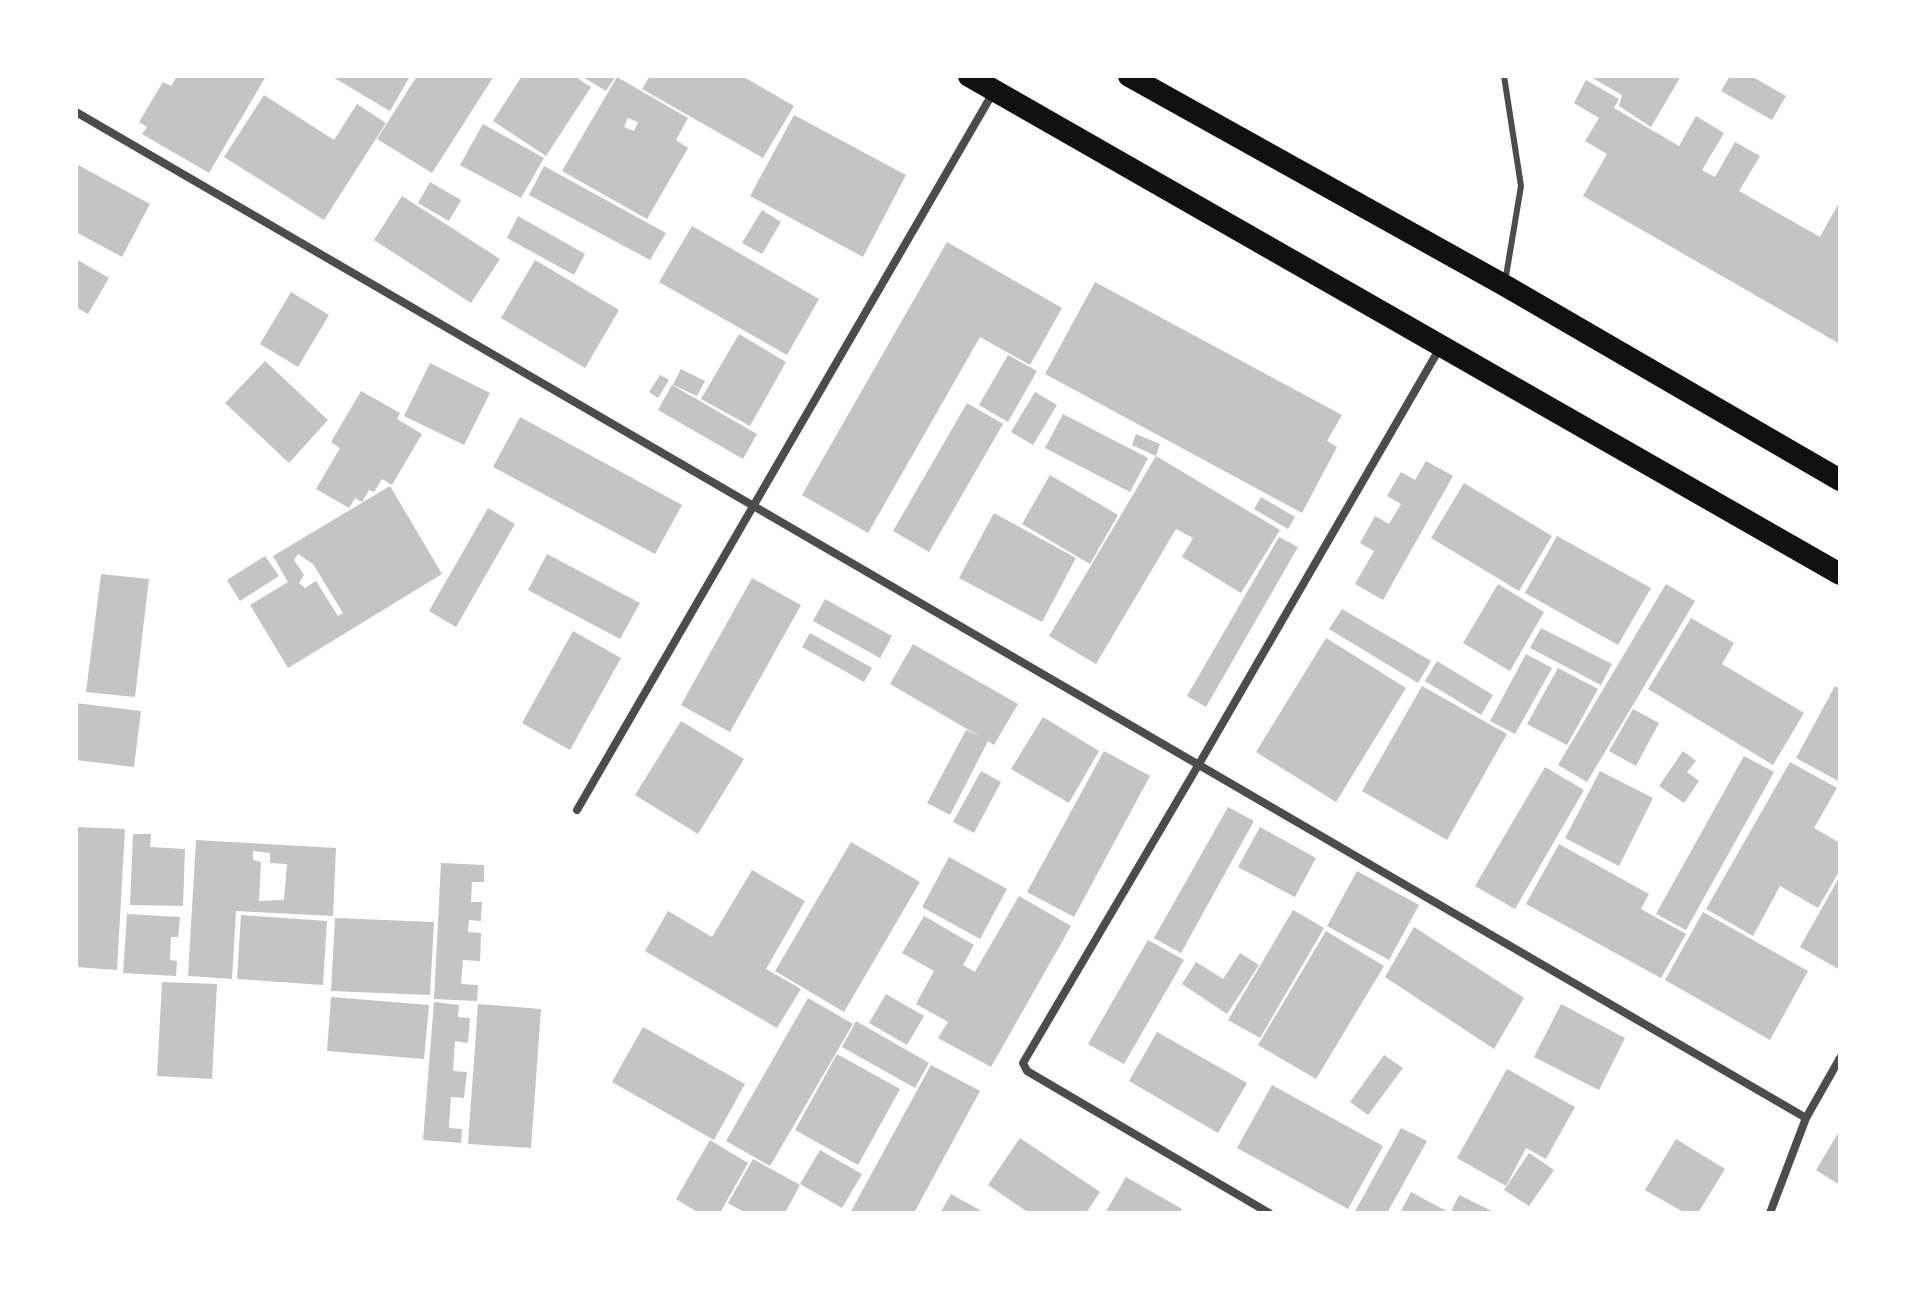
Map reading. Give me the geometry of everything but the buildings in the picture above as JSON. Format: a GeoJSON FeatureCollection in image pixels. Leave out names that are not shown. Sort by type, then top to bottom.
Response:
{"type":"FeatureCollection","features":[{"type":"Feature","properties":{"kind":"highway"},"geometry":{"type":"LineString","coordinates":[[969,76],[1840,574]]}},
{"type":"Feature","properties":{"kind":"highway"},"geometry":{"type":"LineString","coordinates":[[1129,76],[1504,285],[1840,480]]}},
{"type":"Feature","properties":{"kind":"street"},"geometry":{"type":"LineString","coordinates":[[577,810],[994,91]]}},
{"type":"Feature","properties":{"kind":"street"},"geometry":{"type":"LineString","coordinates":[[76,112],[1806,1118]]}},
{"type":"Feature","properties":{"kind":"street"},"geometry":{"type":"LineString","coordinates":[[1269,1213],[1027,1071],[1023,1063],[1441,346]]}},
{"type":"Feature","properties":{"kind":"street"},"geometry":{"type":"LineString","coordinates":[[1770,1213],[1806,1118],[1840,1058]]}},
{"type":"Feature","properties":{"kind":"lane"},"geometry":{"type":"LineString","coordinates":[[1504,76],[1521,186],[1504,285]]}}]}
